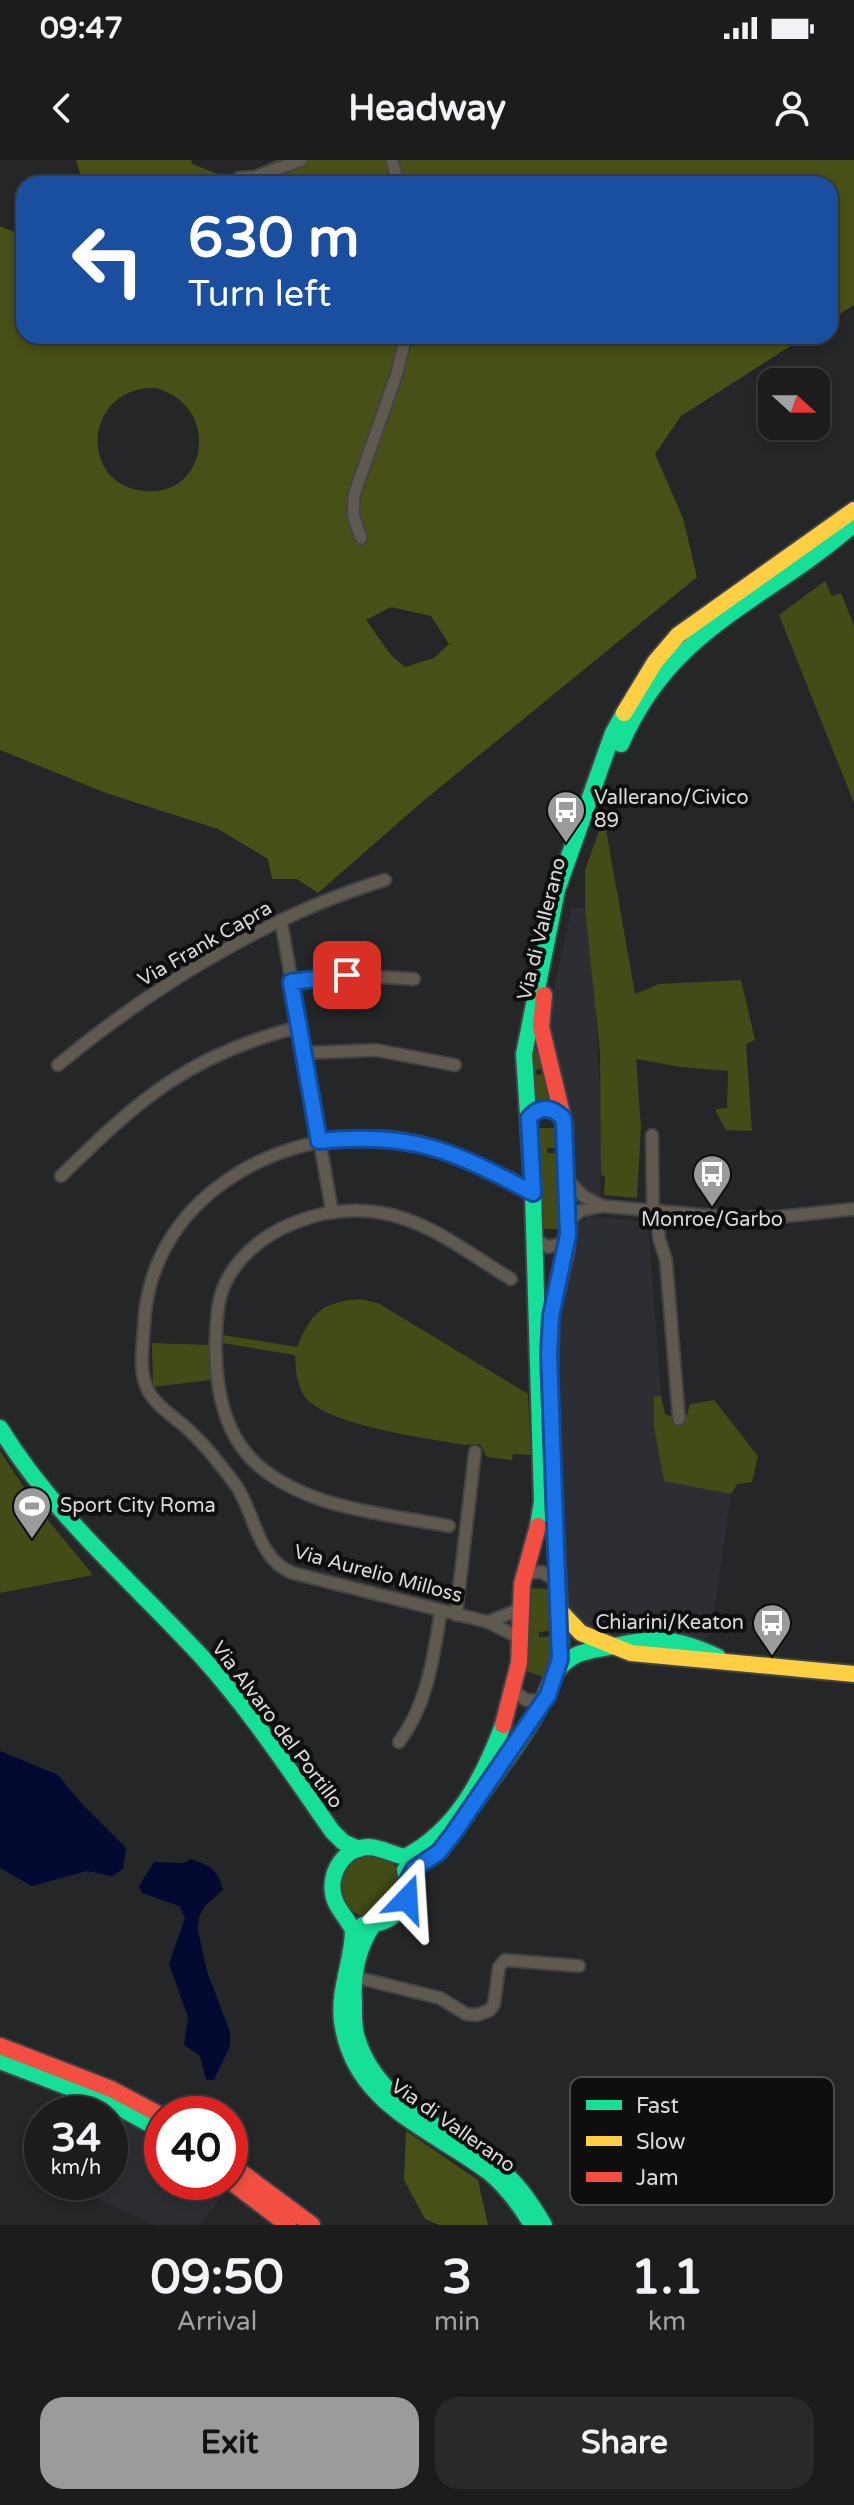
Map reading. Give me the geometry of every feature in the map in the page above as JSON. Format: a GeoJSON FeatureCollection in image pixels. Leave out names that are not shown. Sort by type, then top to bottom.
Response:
{"type":"FeatureCollection","features":[{"type":"Feature","properties":{"kind":"street"},"geometry":{"type":"LineString","coordinates":[[258,176],[301,160]]}},
{"type":"Feature","properties":{"kind":"street"},"geometry":{"type":"LineString","coordinates":[[361,538],[353,515],[354,495],[397,373],[404,344]]}},
{"type":"Feature","properties":{"kind":"street","name":"Via di Vallerano"},"geometry":{"type":"LineString","coordinates":[[359,1849],[373,1847],[405,1857],[438,1838],[493,1750],[514,1691],[519,1664],[520,1609],[542,1501],[533,1193],[525,1047],[548,924],[582,817],[624,711],[655,662],[685,628],[854,510]]}},
{"type":"Feature","properties":{"kind":"street","name":"Via di Vallerano"},"geometry":{"type":"LineString","coordinates":[[544,2225],[532,2199],[514,2178],[402,2106],[384,2088],[358,2039],[353,2007],[355,1977],[364,1940],[373,1925],[389,1920],[401,1910],[408,1894],[408,1880],[417,1865],[439,1852],[448,1841],[544,1701],[557,1671],[561,1643],[556,1581],[549,1354],[555,1295],[567,1242],[568,1222],[563,1118],[541,1023],[543,999],[571,879],[627,729],[649,690],[686,647],[775,586],[854,524]]}},
{"type":"Feature","properties":{"kind":"street","name":"Via Frank Capra"},"geometry":{"type":"LineString","coordinates":[[58,1065],[99,1031],[159,991],[281,921],[321,901],[385,880]]}},
{"type":"Feature","properties":{"kind":"street"},"geometry":{"type":"LineString","coordinates":[[281,921],[332,1211]]}},
{"type":"Feature","properties":{"kind":"street"},"geometry":{"type":"LineString","coordinates":[[291,982],[347,975],[414,979]]}},
{"type":"Feature","properties":{"kind":"street"},"geometry":{"type":"LineString","coordinates":[[61,1176],[129,1110],[183,1071],[231,1048],[299,1027]]}},
{"type":"Feature","properties":{"kind":"street"},"geometry":{"type":"LineString","coordinates":[[304,1053],[369,1050],[455,1065]]}},
{"type":"Feature","properties":{"kind":"street"},"geometry":{"type":"LineString","coordinates":[[529,1118],[546,1109],[563,1118]]}},
{"type":"Feature","properties":{"kind":"street"},"geometry":{"type":"LineString","coordinates":[[652,1135],[655,1212],[666,1260],[679,1419]]}},
{"type":"Feature","properties":{"kind":"street","name":"Via Aurelio Milloss"},"geometry":{"type":"LineString","coordinates":[[520,1638],[488,1622],[280,1567],[263,1545],[237,1487],[199,1440],[153,1398],[144,1380],[144,1319],[148,1288],[160,1255],[174,1233],[203,1199],[231,1176],[276,1153],[319,1141],[384,1137],[425,1144],[471,1160],[533,1193]]}},
{"type":"Feature","properties":{"kind":"street"},"geometry":{"type":"LineString","coordinates":[[566,1178],[583,1196],[602,1206]]}},
{"type":"Feature","properties":{"kind":"street"},"geometry":{"type":"LineString","coordinates":[[568,1222],[580,1211],[602,1206],[760,1218],[854,1209]]}},
{"type":"Feature","properties":{"kind":"street"},"geometry":{"type":"LineString","coordinates":[[449,1526],[335,1504],[297,1490],[255,1462],[223,1409],[218,1387],[216,1351],[219,1302],[228,1278],[247,1254],[302,1219],[332,1211],[375,1212],[405,1219],[511,1279]]}},
{"type":"Feature","properties":{"kind":"street"},"geometry":{"type":"LineString","coordinates":[[534,1239],[548,1247],[567,1242]]}},
{"type":"Feature","properties":{"kind":"street","name":"Via Alvaro del Portillo"},"geometry":{"type":"LineString","coordinates":[[0,1428],[28,1473],[65,1518],[190,1644],[230,1689],[332,1831],[343,1842],[359,1849]]}},
{"type":"Feature","properties":{"kind":"street"},"geometry":{"type":"LineString","coordinates":[[456,1615],[475,1452]]}},
{"type":"Feature","properties":{"kind":"street"},"geometry":{"type":"LineString","coordinates":[[526,1573],[542,1572],[556,1581]]}},
{"type":"Feature","properties":{"kind":"street"},"geometry":{"type":"LineString","coordinates":[[488,1622],[520,1609]]}},
{"type":"Feature","properties":{"kind":"street"},"geometry":{"type":"LineString","coordinates":[[559,1610],[581,1633],[631,1653],[854,1674]]}},
{"type":"Feature","properties":{"kind":"street"},"geometry":{"type":"LineString","coordinates":[[399,1742],[415,1721],[425,1694],[441,1611]]}},
{"type":"Feature","properties":{"kind":"street"},"geometry":{"type":"LineString","coordinates":[[557,1671],[576,1651],[614,1646]]}},
{"type":"Feature","properties":{"kind":"street"},"geometry":{"type":"LineString","coordinates":[[514,1691],[526,1700],[544,1701]]}},
{"type":"Feature","properties":{"kind":"street","name":"Via Alvaro del Portillo"},"geometry":{"type":"LineString","coordinates":[[332,1831],[339,1852],[338,1865]]}},
{"type":"Feature","properties":{"kind":"street"},"geometry":{"type":"LineString","coordinates":[[338,1865],[347,1855],[359,1849]]}},
{"type":"Feature","properties":{"kind":"street"},"geometry":{"type":"LineString","coordinates":[[394,1854],[403,1865],[408,1880]]}},
{"type":"Feature","properties":{"kind":"street","name":"Via di Vallerano"},"geometry":{"type":"LineString","coordinates":[[338,1865],[332,1890],[353,1936],[341,2010],[347,2043],[367,2085],[384,2105],[405,2122],[503,2185],[520,2203],[532,2225]]}},
{"type":"Feature","properties":{"kind":"street"},"geometry":{"type":"LineString","coordinates":[[347,1918],[373,1925]]}},
{"type":"Feature","properties":{"kind":"street"},"geometry":{"type":"LineString","coordinates":[[355,1977],[440,1998],[466,2014],[477,2015],[494,2004],[499,1967],[505,1960],[579,1966]]}},
{"type":"Feature","properties":{"kind":"street"},"geometry":{"type":"LineString","coordinates":[[0,2046],[111,2089],[144,2106]]}},
{"type":"Feature","properties":{"kind":"street"},"geometry":{"type":"LineString","coordinates":[[0,2061],[115,2105],[144,2121]]}},
{"type":"Feature","properties":{"kind":"street"},"geometry":{"type":"LineString","coordinates":[[248,2177],[312,2225]]}},
{"type":"Feature","properties":{"kind":"street"},"geometry":{"type":"LineString","coordinates":[[248,2195],[288,2225]]}},
{"type":"Feature","properties":{"kind":"shaded area"},"geometry":{"type":"Polygon","coordinates":[[[572,907],[585,908],[594,980],[602,1126],[600,1198],[581,1186],[574,1173],[570,1105],[550,1032],[551,1003],[572,907]]]}},
{"type":"Feature","properties":{"kind":"shaded area"},"geometry":{"type":"Polygon","coordinates":[[[589,1216],[638,1221],[649,1233],[661,1396],[654,1396],[664,1480],[731,1494],[711,1634],[702,1642],[681,1635],[600,1633],[576,1619],[568,1608],[563,1592],[555,1367],[576,1226],[589,1216]]]}},
{"type":"Feature","properties":{"kind":"shaded area"},"geometry":{"type":"Polygon","coordinates":[[[128,2119],[144,2129],[144,2200],[220,2200],[199,2225],[155,2225],[100,2200],[128,2200],[128,2119]]]}},
{"type":"Feature","properties":{"kind":"green space"},"geometry":{"type":"Polygon","coordinates":[[[76,160],[191,160],[192,164],[224,176],[81,176],[76,160]]]}},
{"type":"Feature","properties":{"kind":"green space"},"geometry":{"type":"Polygon","coordinates":[[[276,160],[854,160],[854,305],[838,315],[838,176],[242,176],[276,160]]]}},
{"type":"Feature","properties":{"kind":"green space"},"geometry":{"type":"Polygon","coordinates":[[[0,226],[16,233],[16,344],[794,344],[681,416],[655,454],[683,518],[697,577],[422,802],[318,893],[297,879],[272,879],[268,859],[218,829],[106,793],[0,750],[0,226]],[[155,388],[131,392],[114,403],[103,418],[98,437],[100,456],[108,473],[123,485],[145,491],[167,489],[183,480],[194,465],[199,448],[198,429],[190,412],[176,397],[155,388]],[[391,607],[366,620],[391,655],[405,667],[434,658],[449,644],[431,616],[391,607]]]}},
{"type":"Feature","properties":{"kind":"green space"},"geometry":{"type":"Polygon","coordinates":[[[825,581],[832,596],[841,593],[854,626],[854,803],[779,615],[825,581]]]}},
{"type":"Feature","properties":{"kind":"green space"},"geometry":{"type":"Polygon","coordinates":[[[604,818],[635,994],[659,984],[741,980],[755,1040],[746,1044],[752,1131],[726,1130],[716,1112],[716,1109],[727,1108],[728,1071],[636,1059],[641,1127],[637,1198],[604,1195],[605,1176],[601,1175],[600,1052],[585,908],[585,870],[604,818]]]}},
{"type":"Feature","properties":{"kind":"green space"},"geometry":{"type":"Polygon","coordinates":[[[535,1009],[546,1067],[536,1070],[537,1075],[548,1072],[552,1104],[533,1108],[530,1076],[535,1009]]]}},
{"type":"Feature","properties":{"kind":"green space"},"geometry":{"type":"Polygon","coordinates":[[[537,1128],[558,1128],[560,1148],[547,1148],[547,1153],[560,1153],[563,1229],[539,1229],[537,1128]]]}},
{"type":"Feature","properties":{"kind":"green space"},"geometry":{"type":"Polygon","coordinates":[[[360,1299],[378,1303],[528,1394],[531,1455],[513,1454],[512,1460],[487,1457],[480,1444],[464,1445],[403,1434],[334,1416],[305,1397],[298,1382],[295,1355],[223,1343],[223,1335],[297,1347],[307,1326],[319,1312],[336,1303],[360,1299]]]}},
{"type":"Feature","properties":{"kind":"green space"},"geometry":{"type":"Polygon","coordinates":[[[152,1343],[210,1345],[210,1380],[153,1387],[152,1343]]]}},
{"type":"Feature","properties":{"kind":"green space"},"geometry":{"type":"Polygon","coordinates":[[[654,1396],[661,1396],[665,1414],[679,1419],[687,1415],[690,1404],[714,1400],[758,1456],[752,1482],[737,1484],[731,1494],[664,1481],[654,1426],[654,1396]]]}},
{"type":"Feature","properties":{"kind":"green space","name":"Sport City Roma"},"geometry":{"type":"Polygon","coordinates":[[[0,1451],[35,1504],[93,1575],[0,1593],[0,1451]]]}},
{"type":"Feature","properties":{"kind":"green space"},"geometry":{"type":"Polygon","coordinates":[[[527,1588],[551,1589],[555,1630],[539,1632],[539,1637],[556,1636],[550,1679],[523,1670],[527,1588]]]}},
{"type":"Feature","properties":{"kind":"green space"},"geometry":{"type":"Polygon","coordinates":[[[371,1855],[383,1857],[393,1864],[400,1874],[400,1898],[393,1908],[383,1915],[371,1917],[359,1915],[349,1908],[342,1898],[340,1886],[342,1874],[349,1864],[359,1857],[371,1855]]]}},
{"type":"Feature","properties":{"kind":"green space"},"geometry":{"type":"Polygon","coordinates":[[[406,2131],[478,2180],[488,2225],[439,2225],[425,2219],[404,2180],[406,2131]]]}},
{"type":"Feature","properties":{"kind":"water"},"geometry":{"type":"Polygon","coordinates":[[[0,1751],[58,1775],[126,1848],[123,1869],[112,1876],[87,1871],[32,1886],[0,1868],[0,1751]]]}},
{"type":"Feature","properties":{"kind":"water"},"geometry":{"type":"Polygon","coordinates":[[[191,1859],[212,1869],[219,1877],[223,1890],[205,1906],[199,1917],[198,1930],[207,1971],[230,2032],[230,2046],[214,2080],[206,2080],[200,2056],[184,2045],[188,2017],[169,1964],[185,1918],[179,1906],[142,1893],[139,1886],[154,1862],[184,1863],[191,1859]]]}},
{"type":"Feature","properties":{"kind":"traffic: fast"},"geometry":{"type":"LineString","coordinates":[[621,744],[642,704],[694,643],[854,524]]}},
{"type":"Feature","properties":{"kind":"traffic: fast"},"geometry":{"type":"LineString","coordinates":[[538,1526],[542,1501],[533,1193],[524,1054],[557,890],[613,733],[624,713]]}},
{"type":"Feature","properties":{"kind":"traffic: fast"},"geometry":{"type":"LineString","coordinates":[[0,1428],[21,1460],[69,1519],[219,1677],[269,1741],[332,1831],[343,1842],[359,1849]]}},
{"type":"Feature","properties":{"kind":"traffic: fast"},"geometry":{"type":"LineString","coordinates":[[473,1805],[539,1709],[556,1666],[561,1643],[553,1482]]}},
{"type":"Feature","properties":{"kind":"traffic: fast"},"geometry":{"type":"LineString","coordinates":[[558,1670],[583,1652],[655,1640],[691,1646],[718,1657]]}},
{"type":"Feature","properties":{"kind":"traffic: fast"},"geometry":{"type":"LineString","coordinates":[[503,1725],[477,1783],[454,1817],[439,1832],[405,1857],[373,1847],[350,1853],[334,1875],[333,1894],[353,1930],[341,2009],[349,2050],[361,2074],[398,2112],[490,2173],[513,2197],[532,2225]]}},
{"type":"Feature","properties":{"kind":"traffic: fast"},"geometry":{"type":"LineString","coordinates":[[408,1880],[417,1867],[453,1834]]}},
{"type":"Feature","properties":{"kind":"traffic: fast"},"geometry":{"type":"LineString","coordinates":[[363,1925],[385,1921],[399,1910],[406,1892],[405,1870]]}},
{"type":"Feature","properties":{"kind":"traffic: fast"},"geometry":{"type":"LineString","coordinates":[[373,1925],[360,1952],[354,1981],[355,2029],[367,2061],[380,2080],[414,2112],[502,2171],[522,2192],[544,2225]]}},
{"type":"Feature","properties":{"kind":"traffic: fast"},"geometry":{"type":"LineString","coordinates":[[0,2061],[115,2105],[144,2121]]}},
{"type":"Feature","properties":{"kind":"traffic: slow"},"geometry":{"type":"LineString","coordinates":[[624,713],[655,662],[678,635],[854,510]]}},
{"type":"Feature","properties":{"kind":"traffic: slow"},"geometry":{"type":"LineString","coordinates":[[559,1610],[581,1633],[631,1653],[854,1674]]}},
{"type":"Feature","properties":{"kind":"traffic: jam"},"geometry":{"type":"LineString","coordinates":[[544,995],[541,1027],[563,1118],[568,1222],[566,1251],[551,1316],[549,1383]]}},
{"type":"Feature","properties":{"kind":"traffic: jam"},"geometry":{"type":"LineString","coordinates":[[503,1725],[519,1663],[522,1584],[538,1526]]}},
{"type":"Feature","properties":{"kind":"traffic: jam"},"geometry":{"type":"LineString","coordinates":[[0,2046],[111,2089],[144,2106]]}},
{"type":"Feature","properties":{"kind":"traffic: jam"},"geometry":{"type":"LineString","coordinates":[[248,2177],[312,2225]]}},
{"type":"Feature","properties":{"kind":"traffic: jam"},"geometry":{"type":"LineString","coordinates":[[248,2195],[288,2225]]}},
{"type":"Feature","properties":{"kind":"place","name":"Vallerano/Civico 89"},"geometry":{"type":"Point","coordinates":[566,844]}},
{"type":"Feature","properties":{"kind":"place","name":"Monroe/Garbo"},"geometry":{"type":"Point","coordinates":[712,1208]}},
{"type":"Feature","properties":{"kind":"place","name":"Sport City Roma"},"geometry":{"type":"Point","coordinates":[32,1540]}},
{"type":"Feature","properties":{"kind":"place","name":"Chiarini/Keaton"},"geometry":{"type":"Point","coordinates":[772,1657]}},
{"type":"Feature","properties":{"kind":"route"},"geometry":{"type":"LineString","coordinates":[[347,975],[291,982],[319,1141],[358,1137],[409,1140],[471,1160],[533,1193],[529,1118],[539,1110],[549,1109],[563,1118],[564,1124],[568,1235],[551,1316],[549,1354],[556,1581],[561,1643],[559,1665],[548,1695],[453,1834],[439,1852],[414,1869],[408,1880],[407,1899]]}}]}
